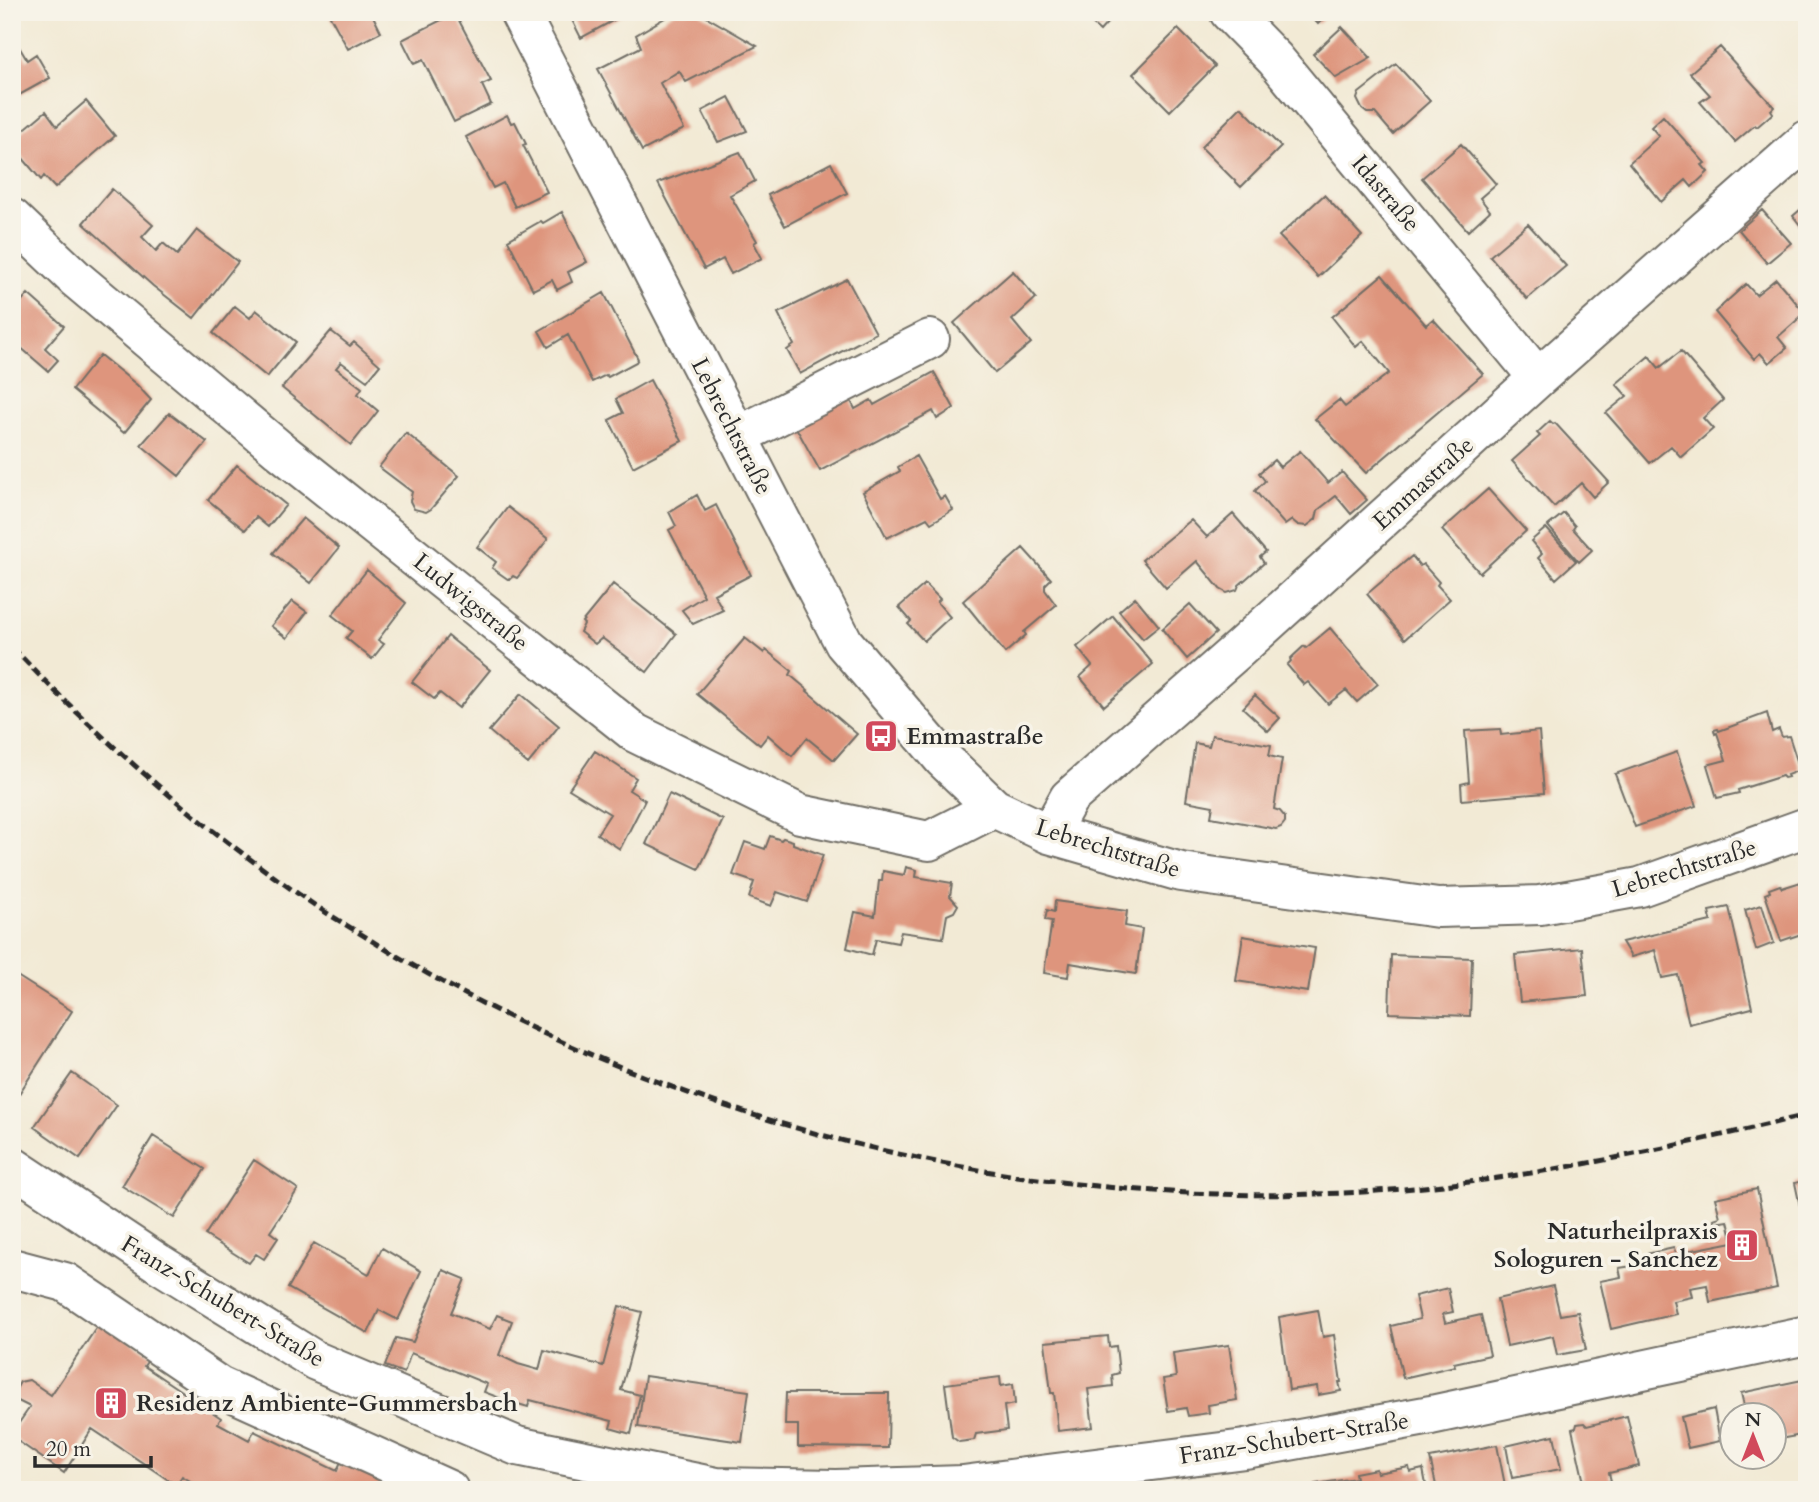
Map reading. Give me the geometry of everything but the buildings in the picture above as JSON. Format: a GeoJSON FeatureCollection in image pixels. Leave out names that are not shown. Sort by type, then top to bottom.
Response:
{"type":"FeatureCollection","features":[{"type":"Feature","properties":{"kind":"street","name":"Lebrechtstraße"},"geometry":{"type":"LineString","coordinates":[[519,12],[844,642],[943,759],[994,808],[1049,834],[1181,872],[1438,908],[1540,905],[1640,887],[1807,827]]}},
{"type":"Feature","properties":{"kind":"street","name":"Idastraße"},"geometry":{"type":"LineString","coordinates":[[1229,12],[1275,59],[1538,378]]}},
{"type":"Feature","properties":{"kind":"street","name":"Emmastraße"},"geometry":{"type":"LineString","coordinates":[[1049,834],[1069,798],[1807,140]]}},
{"type":"Feature","properties":{"kind":"street","name":"Ludwigstraße"},"geometry":{"type":"LineString","coordinates":[[12,218],[76,279],[282,452],[635,733],[800,814],[916,839],[929,841],[994,808]]}},
{"type":"Feature","properties":{"kind":"street"},"geometry":{"type":"LineString","coordinates":[[738,436],[930,339]]}},
{"type":"Feature","properties":{"kind":"street","name":"Franz-Schubert-Straße"},"geometry":{"type":"LineString","coordinates":[[12,1166],[159,1263],[316,1360],[517,1446],[660,1484],[836,1489],[963,1485],[1258,1446],[1509,1399],[1807,1335]]}},
{"type":"Feature","properties":{"kind":"street"},"geometry":{"type":"LineString","coordinates":[[12,1268],[65,1282],[219,1386],[449,1490]]}},
{"type":"Feature","properties":{"kind":"railway"},"geometry":{"type":"LineString","coordinates":[[12,647],[81,717],[192,814],[270,874],[377,944],[493,1009],[613,1064],[737,1110],[865,1146],[995,1173],[1126,1189],[1259,1195],[1391,1190],[1496,1178],[1652,1150],[1807,1115]]}},
{"type":"Feature","properties":{"kind":"place","name":"Emmastraße"},"geometry":{"type":"Point","coordinates":[881,736]}},
{"type":"Feature","properties":{"kind":"place","name":"Naturheilpraxis Sologuren - Sanchez"},"geometry":{"type":"Point","coordinates":[1742,1245]}},
{"type":"Feature","properties":{"kind":"place","name":"Residenz Ambiente-Gummersbach"},"geometry":{"type":"Point","coordinates":[111,1403]}}]}
